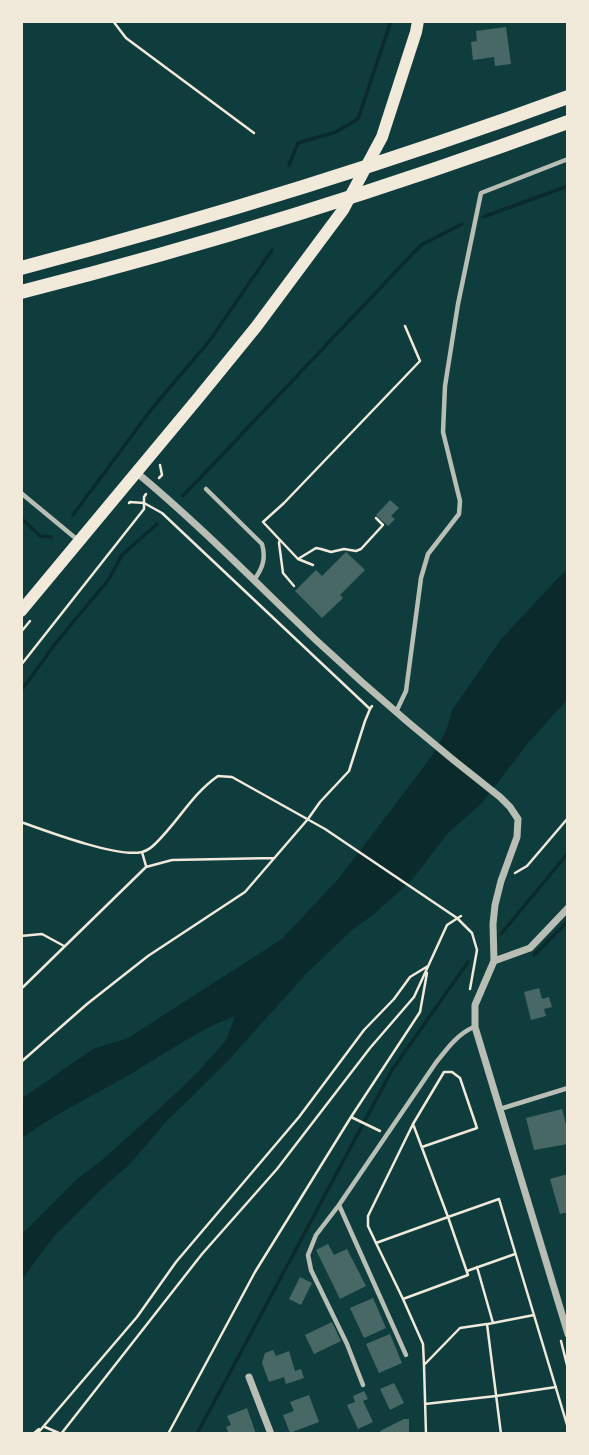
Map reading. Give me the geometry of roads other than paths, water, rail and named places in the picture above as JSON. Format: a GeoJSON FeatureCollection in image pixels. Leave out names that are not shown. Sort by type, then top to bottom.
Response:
{"type":"FeatureCollection","features":[{"type":"Feature","properties":{"kind":"highway"},"geometry":{"type":"LineString","coordinates":[[21,268],[278,195],[406,154],[568,97]]}},
{"type":"Feature","properties":{"kind":"highway"},"geometry":{"type":"LineString","coordinates":[[21,292],[299,215],[568,122]]}},
{"type":"Feature","properties":{"kind":"main road"},"geometry":{"type":"LineString","coordinates":[[21,611],[200,397],[343,210],[382,137],[418,21]]}},
{"type":"Feature","properties":{"kind":"street"},"geometry":{"type":"LineString","coordinates":[[136,472],[379,698],[488,787],[510,807],[518,819],[517,837],[501,881],[493,924],[494,961],[475,1005],[475,1027],[568,1334]]}},
{"type":"Feature","properties":{"kind":"street"},"geometry":{"type":"LineString","coordinates":[[494,961],[530,948],[568,908]]}},
{"type":"Feature","properties":{"kind":"street"},"geometry":{"type":"LineString","coordinates":[[249,1377],[271,1434]]}},
{"type":"Feature","properties":{"kind":"lane"},"geometry":{"type":"LineString","coordinates":[[396,713],[406,691],[421,578],[428,554],[459,514],[460,501],[443,432],[445,386],[458,304],[481,193],[568,159]]}},
{"type":"Feature","properties":{"kind":"lane"},"geometry":{"type":"LineString","coordinates":[[206,489],[262,544],[265,554],[262,567],[254,581]]}},
{"type":"Feature","properties":{"kind":"lane"},"geometry":{"type":"LineString","coordinates":[[21,494],[79,542]]}},
{"type":"Feature","properties":{"kind":"lane"},"geometry":{"type":"LineString","coordinates":[[363,1385],[347,1343],[311,1270],[308,1255],[316,1235],[435,1064],[451,1043],[475,1027]]}},
{"type":"Feature","properties":{"kind":"lane"},"geometry":{"type":"LineString","coordinates":[[499,1110],[568,1088]]}},
{"type":"Feature","properties":{"kind":"lane"},"geometry":{"type":"LineString","coordinates":[[338,1206],[406,1355]]}},
{"type":"Feature","properties":{"kind":"water"},"geometry":{"type":"Polygon","coordinates":[[[568,569],[567,700],[529,742],[481,804],[448,833],[411,881],[352,930],[306,974],[226,1063],[165,1123],[129,1165],[54,1236],[21,1281],[21,1236],[24,1232],[77,1179],[101,1161],[197,1073],[226,1040],[235,1016],[188,1039],[21,1139],[21,1099],[93,1049],[128,1038],[282,939],[340,877],[431,757],[446,729],[452,710],[502,638],[568,569]]]}},
{"type":"Feature","properties":{"kind":"waterway"},"geometry":{"type":"LineString","coordinates":[[289,165],[298,143],[336,132],[358,119],[391,21]]}},
{"type":"Feature","properties":{"kind":"waterway"},"geometry":{"type":"LineString","coordinates":[[483,217],[568,186]]}},
{"type":"Feature","properties":{"kind":"waterway"},"geometry":{"type":"LineString","coordinates":[[183,496],[421,245],[462,224]]}},
{"type":"Feature","properties":{"kind":"waterway"},"geometry":{"type":"LineString","coordinates":[[73,515],[150,411],[210,340],[272,250]]}},
{"type":"Feature","properties":{"kind":"waterway"},"geometry":{"type":"LineString","coordinates":[[21,518],[40,536],[51,537]]}},
{"type":"Feature","properties":{"kind":"waterway"},"geometry":{"type":"LineString","coordinates":[[21,691],[55,644],[109,579],[122,555],[157,524]]}},
{"type":"Feature","properties":{"kind":"waterway"},"geometry":{"type":"LineString","coordinates":[[501,934],[568,853]]}},
{"type":"Feature","properties":{"kind":"waterway"},"geometry":{"type":"LineString","coordinates":[[534,955],[568,921]]}},
{"type":"Feature","properties":{"kind":"waterway"},"geometry":{"type":"LineString","coordinates":[[197,1434],[392,1070],[468,962]]}}]}
